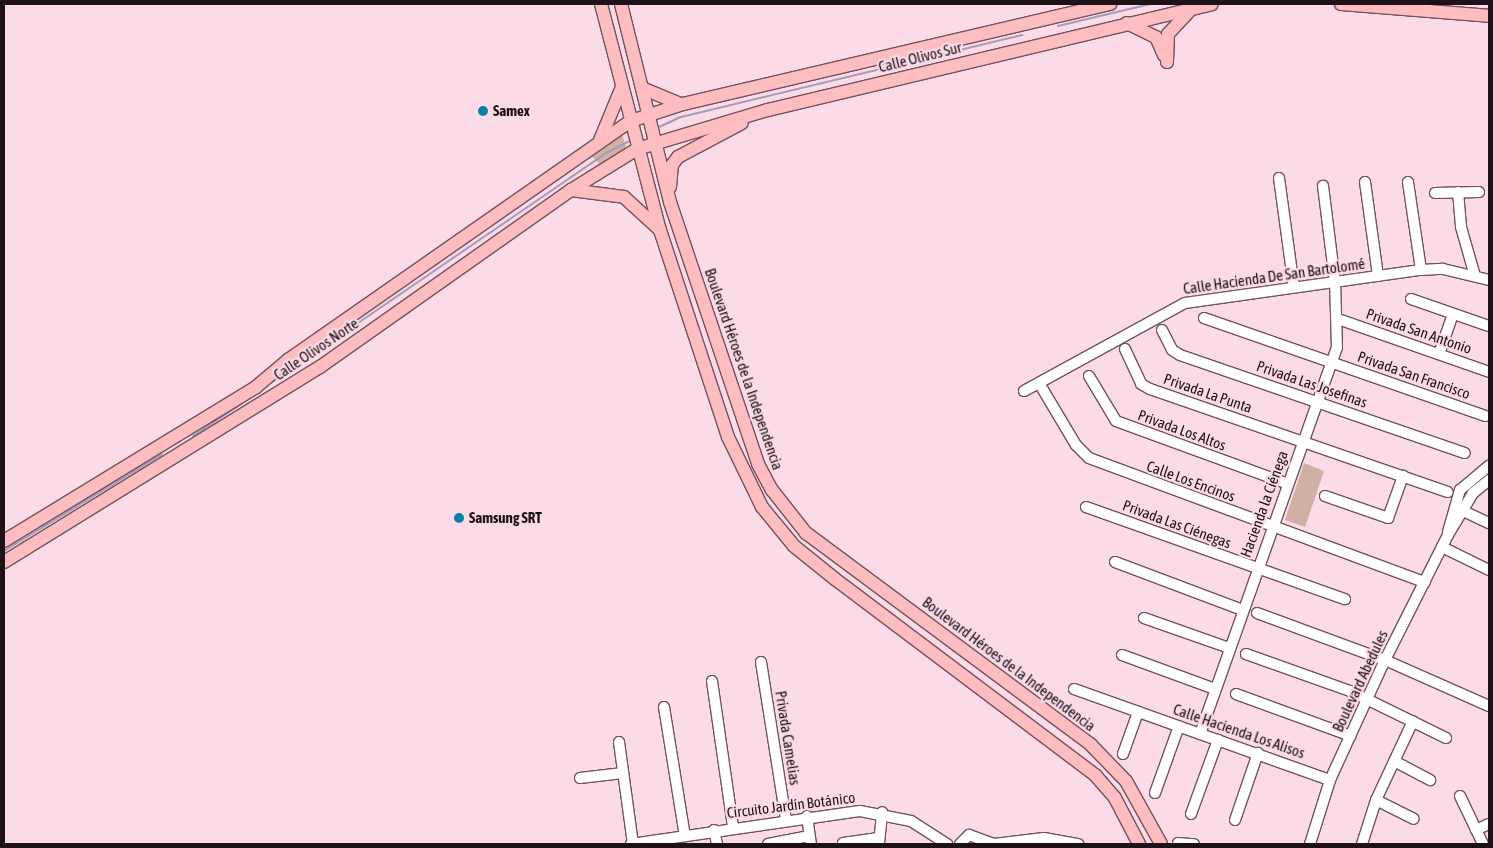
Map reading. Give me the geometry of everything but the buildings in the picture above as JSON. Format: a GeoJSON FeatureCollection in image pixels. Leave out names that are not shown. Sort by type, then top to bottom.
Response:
{"type":"FeatureCollection","features":[{"type":"Feature","properties":{"kind":"main road"},"geometry":{"type":"LineString","coordinates":[[601,4],[637,149],[660,230],[740,465],[762,507],[794,546],[1096,776],[1115,798],[1139,844]]}},
{"type":"Feature","properties":{"kind":"main road","name":"Boulevard Héroes de la Independencia"},"geometry":{"type":"LineString","coordinates":[[621,4],[670,202],[758,464],[806,533],[1091,745],[1126,781],[1161,844]]}},
{"type":"Feature","properties":{"kind":"main road","name":"Calle Olivos Sur"},"geometry":{"type":"LineString","coordinates":[[631,122],[683,104],[1110,4]]}},
{"type":"Feature","properties":{"kind":"main road","name":"Calle Olivos Sur"},"geometry":{"type":"LineString","coordinates":[[637,149],[654,142],[768,110],[1212,4]]}},
{"type":"Feature","properties":{"kind":"main road"},"geometry":{"type":"LineString","coordinates":[[1342,4],[1400,6],[1489,16]]}},
{"type":"Feature","properties":{"kind":"main road"},"geometry":{"type":"LineString","coordinates":[[1127,23],[1162,36],[1192,8]]}},
{"type":"Feature","properties":{"kind":"main road"},"geometry":{"type":"LineString","coordinates":[[597,143],[622,87]]}},
{"type":"Feature","properties":{"kind":"main road"},"geometry":{"type":"LineString","coordinates":[[642,88],[662,100],[683,104]]}},
{"type":"Feature","properties":{"kind":"main road"},"geometry":{"type":"LineString","coordinates":[[670,202],[669,175],[678,157],[768,110]]}},
{"type":"Feature","properties":{"kind":"main road","name":"Calle Olivos Norte"},"geometry":{"type":"LineString","coordinates":[[4,541],[256,387],[288,360],[597,143],[631,122]]}},
{"type":"Feature","properties":{"kind":"main road","name":"Calle Olivos Norte"},"geometry":{"type":"LineString","coordinates":[[4,562],[340,355],[571,190],[637,149]]}},
{"type":"Feature","properties":{"kind":"main road"},"geometry":{"type":"LineString","coordinates":[[571,190],[624,198],[660,230]]}},
{"type":"Feature","properties":{"kind":"main road"},"geometry":{"type":"LineString","coordinates":[[794,546],[824,560],[836,555]]}},
{"type":"Feature","properties":{"kind":"street"},"geometry":{"type":"LineString","coordinates":[[1279,178],[1294,287]]}},
{"type":"Feature","properties":{"kind":"street"},"geometry":{"type":"LineString","coordinates":[[1365,182],[1378,276]]}},
{"type":"Feature","properties":{"kind":"street"},"geometry":{"type":"LineString","coordinates":[[1408,182],[1421,270]]}},
{"type":"Feature","properties":{"kind":"street","name":"Hacienda la Ciénega"},"geometry":{"type":"LineString","coordinates":[[1200,734],[1257,568],[1332,362],[1338,319],[1323,186]]}},
{"type":"Feature","properties":{"kind":"street"},"geometry":{"type":"LineString","coordinates":[[1458,192],[1460,227],[1475,276]]}},
{"type":"Feature","properties":{"kind":"street"},"geometry":{"type":"LineString","coordinates":[[1435,193],[1479,192]]}},
{"type":"Feature","properties":{"kind":"street","name":"Calle Hacienda De San Bartolomé"},"geometry":{"type":"LineString","coordinates":[[1024,391],[1173,307],[1294,287],[1421,270],[1475,276],[1489,280]]}},
{"type":"Feature","properties":{"kind":"street"},"geometry":{"type":"LineString","coordinates":[[1411,299],[1489,326]]}},
{"type":"Feature","properties":{"kind":"street"},"geometry":{"type":"LineString","coordinates":[[1439,354],[1453,314]]}},
{"type":"Feature","properties":{"kind":"street","name":"Privada San Francisco"},"geometry":{"type":"LineString","coordinates":[[1204,318],[1486,416]]}},
{"type":"Feature","properties":{"kind":"street","name":"Privada San Antonio"},"geometry":{"type":"LineString","coordinates":[[1338,319],[1489,372]]}},
{"type":"Feature","properties":{"kind":"street","name":"Privada Las Josefinas"},"geometry":{"type":"LineString","coordinates":[[1162,330],[1175,353],[1465,453]]}},
{"type":"Feature","properties":{"kind":"street","name":"Privada La Punta"},"geometry":{"type":"LineString","coordinates":[[1125,349],[1145,387],[1448,492]]}},
{"type":"Feature","properties":{"kind":"street","name":"Privada Los Altos"},"geometry":{"type":"LineString","coordinates":[[1089,376],[1116,421],[1288,484]]}},
{"type":"Feature","properties":{"kind":"street","name":"Calle Los Encinos"},"geometry":{"type":"LineString","coordinates":[[1040,383],[1076,445],[1089,458],[1425,582]]}},
{"type":"Feature","properties":{"kind":"street","name":"Boulevard Abedules"},"geometry":{"type":"LineString","coordinates":[[1448,535],[1454,507],[1462,487],[1489,466]]}},
{"type":"Feature","properties":{"kind":"street"},"geometry":{"type":"LineString","coordinates":[[1325,496],[1388,518],[1404,476]]}},
{"type":"Feature","properties":{"kind":"street","name":"Boulevard Abedules"},"geometry":{"type":"LineString","coordinates":[[1310,844],[1330,780],[1385,660],[1448,535],[1465,512],[1474,493],[1489,480]]}},
{"type":"Feature","properties":{"kind":"street"},"geometry":{"type":"LineString","coordinates":[[1454,507],[1489,523]]}},
{"type":"Feature","properties":{"kind":"street","name":"Privada Las Ciénegas"},"geometry":{"type":"LineString","coordinates":[[1086,508],[1345,599]]}},
{"type":"Feature","properties":{"kind":"street"},"geometry":{"type":"LineString","coordinates":[[1442,547],[1489,570]]}},
{"type":"Feature","properties":{"kind":"street"},"geometry":{"type":"LineString","coordinates":[[1115,562],[1243,610]]}},
{"type":"Feature","properties":{"kind":"street"},"geometry":{"type":"LineString","coordinates":[[1258,613],[1385,660],[1489,706]]}},
{"type":"Feature","properties":{"kind":"street"},"geometry":{"type":"LineString","coordinates":[[1144,618],[1229,648]]}},
{"type":"Feature","properties":{"kind":"street"},"geometry":{"type":"LineString","coordinates":[[1246,654],[1367,700],[1446,738]]}},
{"type":"Feature","properties":{"kind":"street"},"geometry":{"type":"LineString","coordinates":[[1122,655],[1215,689]]}},
{"type":"Feature","properties":{"kind":"street","name":"Privada Camelias"},"geometry":{"type":"LineString","coordinates":[[761,662],[786,819]]}},
{"type":"Feature","properties":{"kind":"street"},"geometry":{"type":"LineString","coordinates":[[712,681],[733,827]]}},
{"type":"Feature","properties":{"kind":"street","name":"Calle Hacienda Los Alisos"},"geometry":{"type":"LineString","coordinates":[[1074,690],[1258,753],[1330,780]]}},
{"type":"Feature","properties":{"kind":"street"},"geometry":{"type":"LineString","coordinates":[[1236,694],[1351,736]]}},
{"type":"Feature","properties":{"kind":"street"},"geometry":{"type":"LineString","coordinates":[[664,708],[685,836]]}},
{"type":"Feature","properties":{"kind":"street"},"geometry":{"type":"LineString","coordinates":[[1123,754],[1138,712]]}},
{"type":"Feature","properties":{"kind":"street"},"geometry":{"type":"LineString","coordinates":[[1366,843],[1376,800],[1413,722]]}},
{"type":"Feature","properties":{"kind":"street"},"geometry":{"type":"LineString","coordinates":[[1154,793],[1179,726]]}},
{"type":"Feature","properties":{"kind":"street"},"geometry":{"type":"LineString","coordinates":[[1191,814],[1218,740]]}},
{"type":"Feature","properties":{"kind":"street"},"geometry":{"type":"LineString","coordinates":[[619,742],[632,844]]}},
{"type":"Feature","properties":{"kind":"street"},"geometry":{"type":"LineString","coordinates":[[1235,820],[1258,753]]}},
{"type":"Feature","properties":{"kind":"street"},"geometry":{"type":"LineString","coordinates":[[1394,761],[1430,780]]}},
{"type":"Feature","properties":{"kind":"street"},"geometry":{"type":"LineString","coordinates":[[580,778],[622,773]]}},
{"type":"Feature","properties":{"kind":"street"},"geometry":{"type":"LineString","coordinates":[[1460,796],[1483,844]]}},
{"type":"Feature","properties":{"kind":"street"},"geometry":{"type":"LineString","coordinates":[[1376,800],[1414,819]]}},
{"type":"Feature","properties":{"kind":"street"},"geometry":{"type":"LineString","coordinates":[[844,843],[879,841],[882,812]]}},
{"type":"Feature","properties":{"kind":"street","name":"Circuito Jardín Botánico"},"geometry":{"type":"LineString","coordinates":[[632,844],[664,842],[714,830],[807,816],[882,812],[911,821],[947,844]]}},
{"type":"Feature","properties":{"kind":"street"},"geometry":{"type":"LineString","coordinates":[[768,844],[810,840],[807,816]]}},
{"type":"Feature","properties":{"kind":"street"},"geometry":{"type":"LineString","coordinates":[[1476,830],[1489,824]]}},
{"type":"Feature","properties":{"kind":"street"},"geometry":{"type":"LineString","coordinates":[[714,830],[717,844]]}},
{"type":"Feature","properties":{"kind":"street"},"geometry":{"type":"LineString","coordinates":[[960,844],[968,835],[994,844],[1044,838],[1078,844]]}},
{"type":"Feature","properties":{"kind":"street"},"geometry":{"type":"LineString","coordinates":[[1178,843],[1194,844]]}},
{"type":"Feature","properties":{"kind":"shaded area"},"geometry":{"type":"Polygon","coordinates":[[[622,134],[627,150],[601,166],[590,154],[622,134]]]}},
{"type":"Feature","properties":{"kind":"shaded area"},"geometry":{"type":"Polygon","coordinates":[[[1304,463],[1324,471],[1305,527],[1285,520],[1304,463]]]}},
{"type":"Feature","properties":{"kind":"waterway"},"geometry":{"type":"LineString","coordinates":[[1058,26],[1150,4]]}},
{"type":"Feature","properties":{"kind":"waterway"},"geometry":{"type":"LineString","coordinates":[[657,128],[681,117],[1022,35]]}},
{"type":"Feature","properties":{"kind":"waterway"},"geometry":{"type":"LineString","coordinates":[[269,384],[606,153],[632,140]]}},
{"type":"Feature","properties":{"kind":"waterway"},"geometry":{"type":"LineString","coordinates":[[193,436],[241,404]]}},
{"type":"Feature","properties":{"kind":"waterway"},"geometry":{"type":"LineString","coordinates":[[4,551],[162,454]]}},
{"type":"Feature","properties":{"kind":"place","name":"Samex"},"geometry":{"type":"Point","coordinates":[483,111]}},
{"type":"Feature","properties":{"kind":"place","name":"Samsung SRT"},"geometry":{"type":"Point","coordinates":[459,518]}}]}
